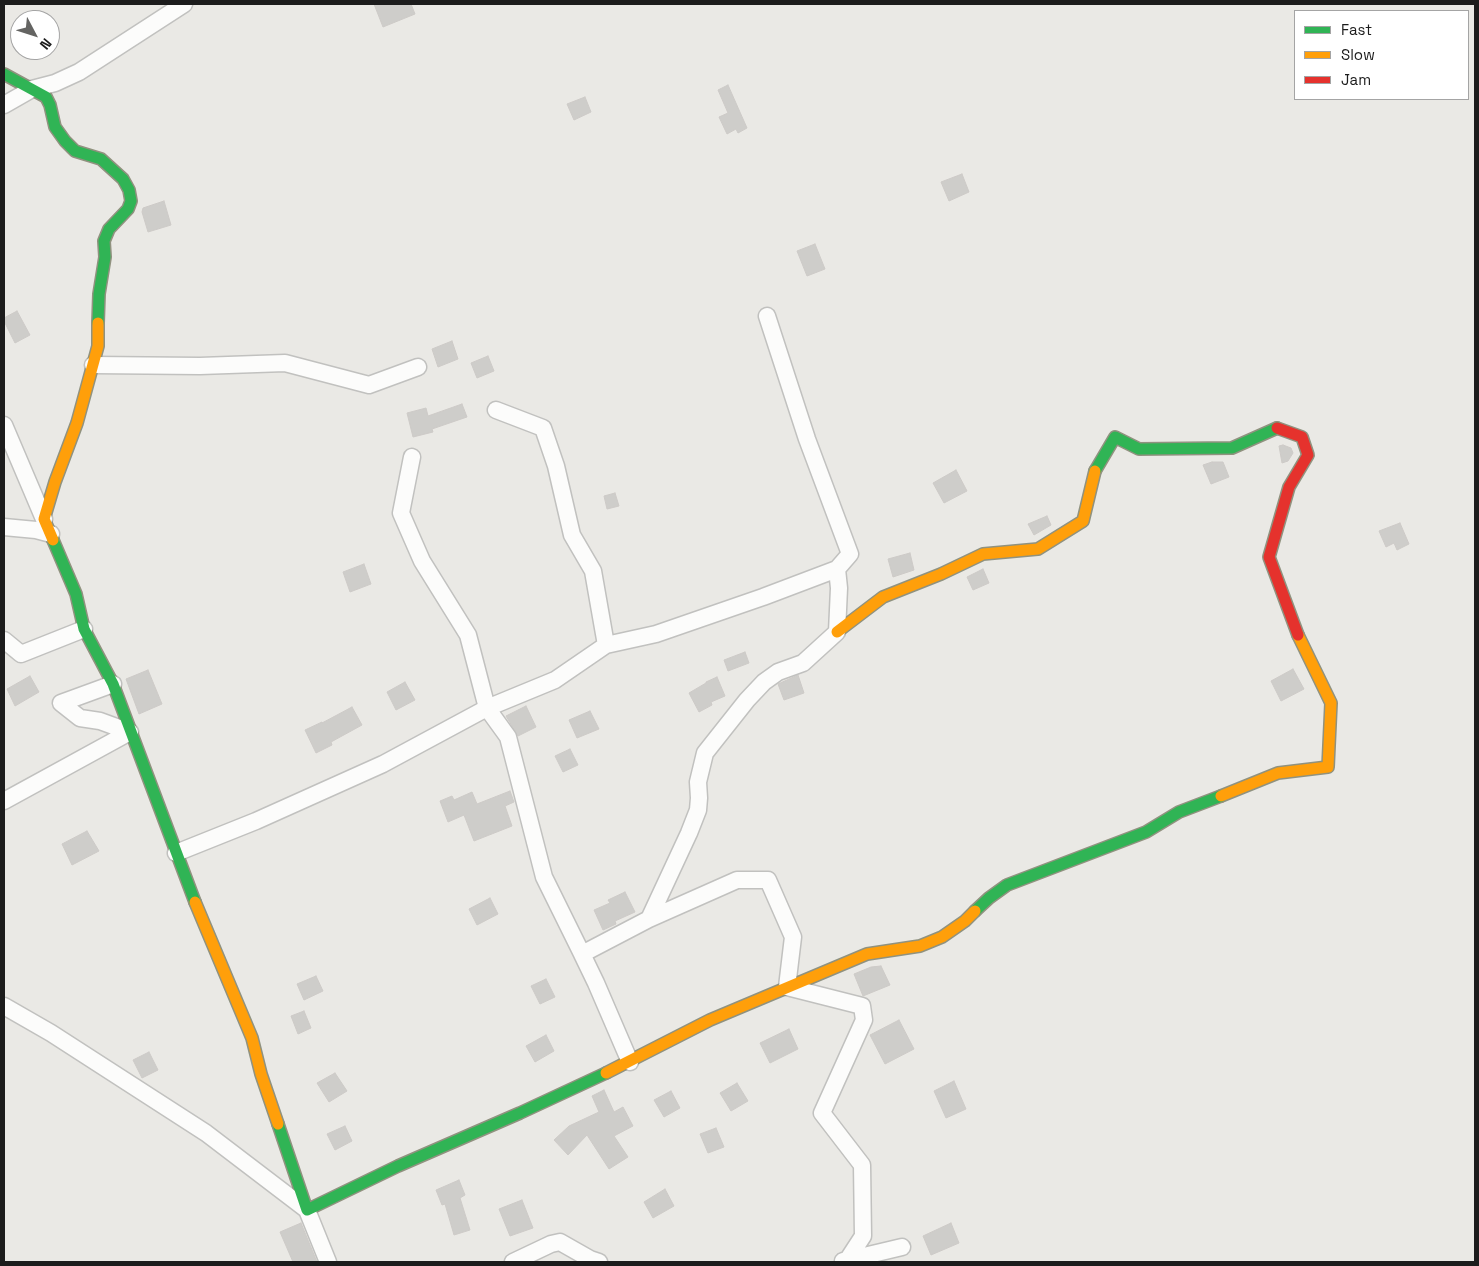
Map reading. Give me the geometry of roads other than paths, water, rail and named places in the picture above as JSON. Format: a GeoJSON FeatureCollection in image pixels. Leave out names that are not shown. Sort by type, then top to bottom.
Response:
{"type":"FeatureCollection","features":[{"type":"Feature","properties":{"kind":"street"},"geometry":{"type":"LineString","coordinates":[[4,105],[32,89],[55,83],[79,72],[184,4]]}},
{"type":"Feature","properties":{"kind":"street"},"geometry":{"type":"LineString","coordinates":[[4,74],[46,97],[50,105],[55,127],[65,142],[75,151],[101,159],[123,179],[129,190],[131,201],[128,209],[109,229],[104,241],[105,258],[99,294],[98,346],[77,423],[55,482],[47,527]]}},
{"type":"Feature","properties":{"kind":"street"},"geometry":{"type":"LineString","coordinates":[[176,852],[256,821],[383,764],[487,708],[556,680],[606,645],[656,634],[837,569],[850,554],[806,439],[767,316]]}},
{"type":"Feature","properties":{"kind":"street"},"geometry":{"type":"LineString","coordinates":[[93,365],[200,366],[285,363],[369,385],[418,367]]}},
{"type":"Feature","properties":{"kind":"street"},"geometry":{"type":"LineString","coordinates":[[496,410],[543,428],[556,466],[572,535],[592,571],[606,645]]}},
{"type":"Feature","properties":{"kind":"street"},"geometry":{"type":"LineString","coordinates":[[4,425],[76,594],[84,629],[113,684],[202,921],[252,1038],[261,1074],[307,1210],[328,1262]]}},
{"type":"Feature","properties":{"kind":"street"},"geometry":{"type":"LineString","coordinates":[[307,1210],[398,1166],[520,1114],[630,1062],[710,1020],[867,954],[920,946],[942,937],[965,921],[988,898],[1007,886],[1146,832],[1179,812],[1278,773],[1328,767],[1331,704],[1297,633],[1270,557],[1289,486],[1308,455],[1302,437],[1277,428],[1232,448],[1139,449],[1115,437],[1094,473],[1083,521],[1038,549],[983,554],[941,574],[883,597],[837,632],[803,663],[778,672],[764,682],[747,700],[705,753],[698,782],[700,798],[698,810],[649,919]]}},
{"type":"Feature","properties":{"kind":"street"},"geometry":{"type":"LineString","coordinates":[[412,457],[401,513],[422,561],[468,635],[487,708],[508,737],[544,877],[596,982],[630,1062]]}},
{"type":"Feature","properties":{"kind":"street"},"geometry":{"type":"LineString","coordinates":[[4,527],[36,530],[47,527]]}},
{"type":"Feature","properties":{"kind":"street"},"geometry":{"type":"LineString","coordinates":[[837,569],[839,588],[837,632]]}},
{"type":"Feature","properties":{"kind":"street"},"geometry":{"type":"LineString","coordinates":[[4,640],[21,654],[84,629]]}},
{"type":"Feature","properties":{"kind":"street"},"geometry":{"type":"LineString","coordinates":[[113,684],[61,703],[80,718],[100,721],[130,732]]}},
{"type":"Feature","properties":{"kind":"street"},"geometry":{"type":"LineString","coordinates":[[4,801],[130,732]]}},
{"type":"Feature","properties":{"kind":"street"},"geometry":{"type":"LineString","coordinates":[[582,954],[649,919],[737,880],[768,880],[793,937],[787,987]]}},
{"type":"Feature","properties":{"kind":"street"},"geometry":{"type":"LineString","coordinates":[[787,987],[862,1006],[864,1020],[822,1113],[862,1165],[863,1236],[843,1261]]}},
{"type":"Feature","properties":{"kind":"street"},"geometry":{"type":"LineString","coordinates":[[4,1006],[206,1133],[307,1210]]}},
{"type":"Feature","properties":{"kind":"street"},"geometry":{"type":"LineString","coordinates":[[513,1262],[551,1244],[560,1242],[599,1262]]}},
{"type":"Feature","properties":{"kind":"street"},"geometry":{"type":"LineString","coordinates":[[843,1261],[902,1247]]}}]}
